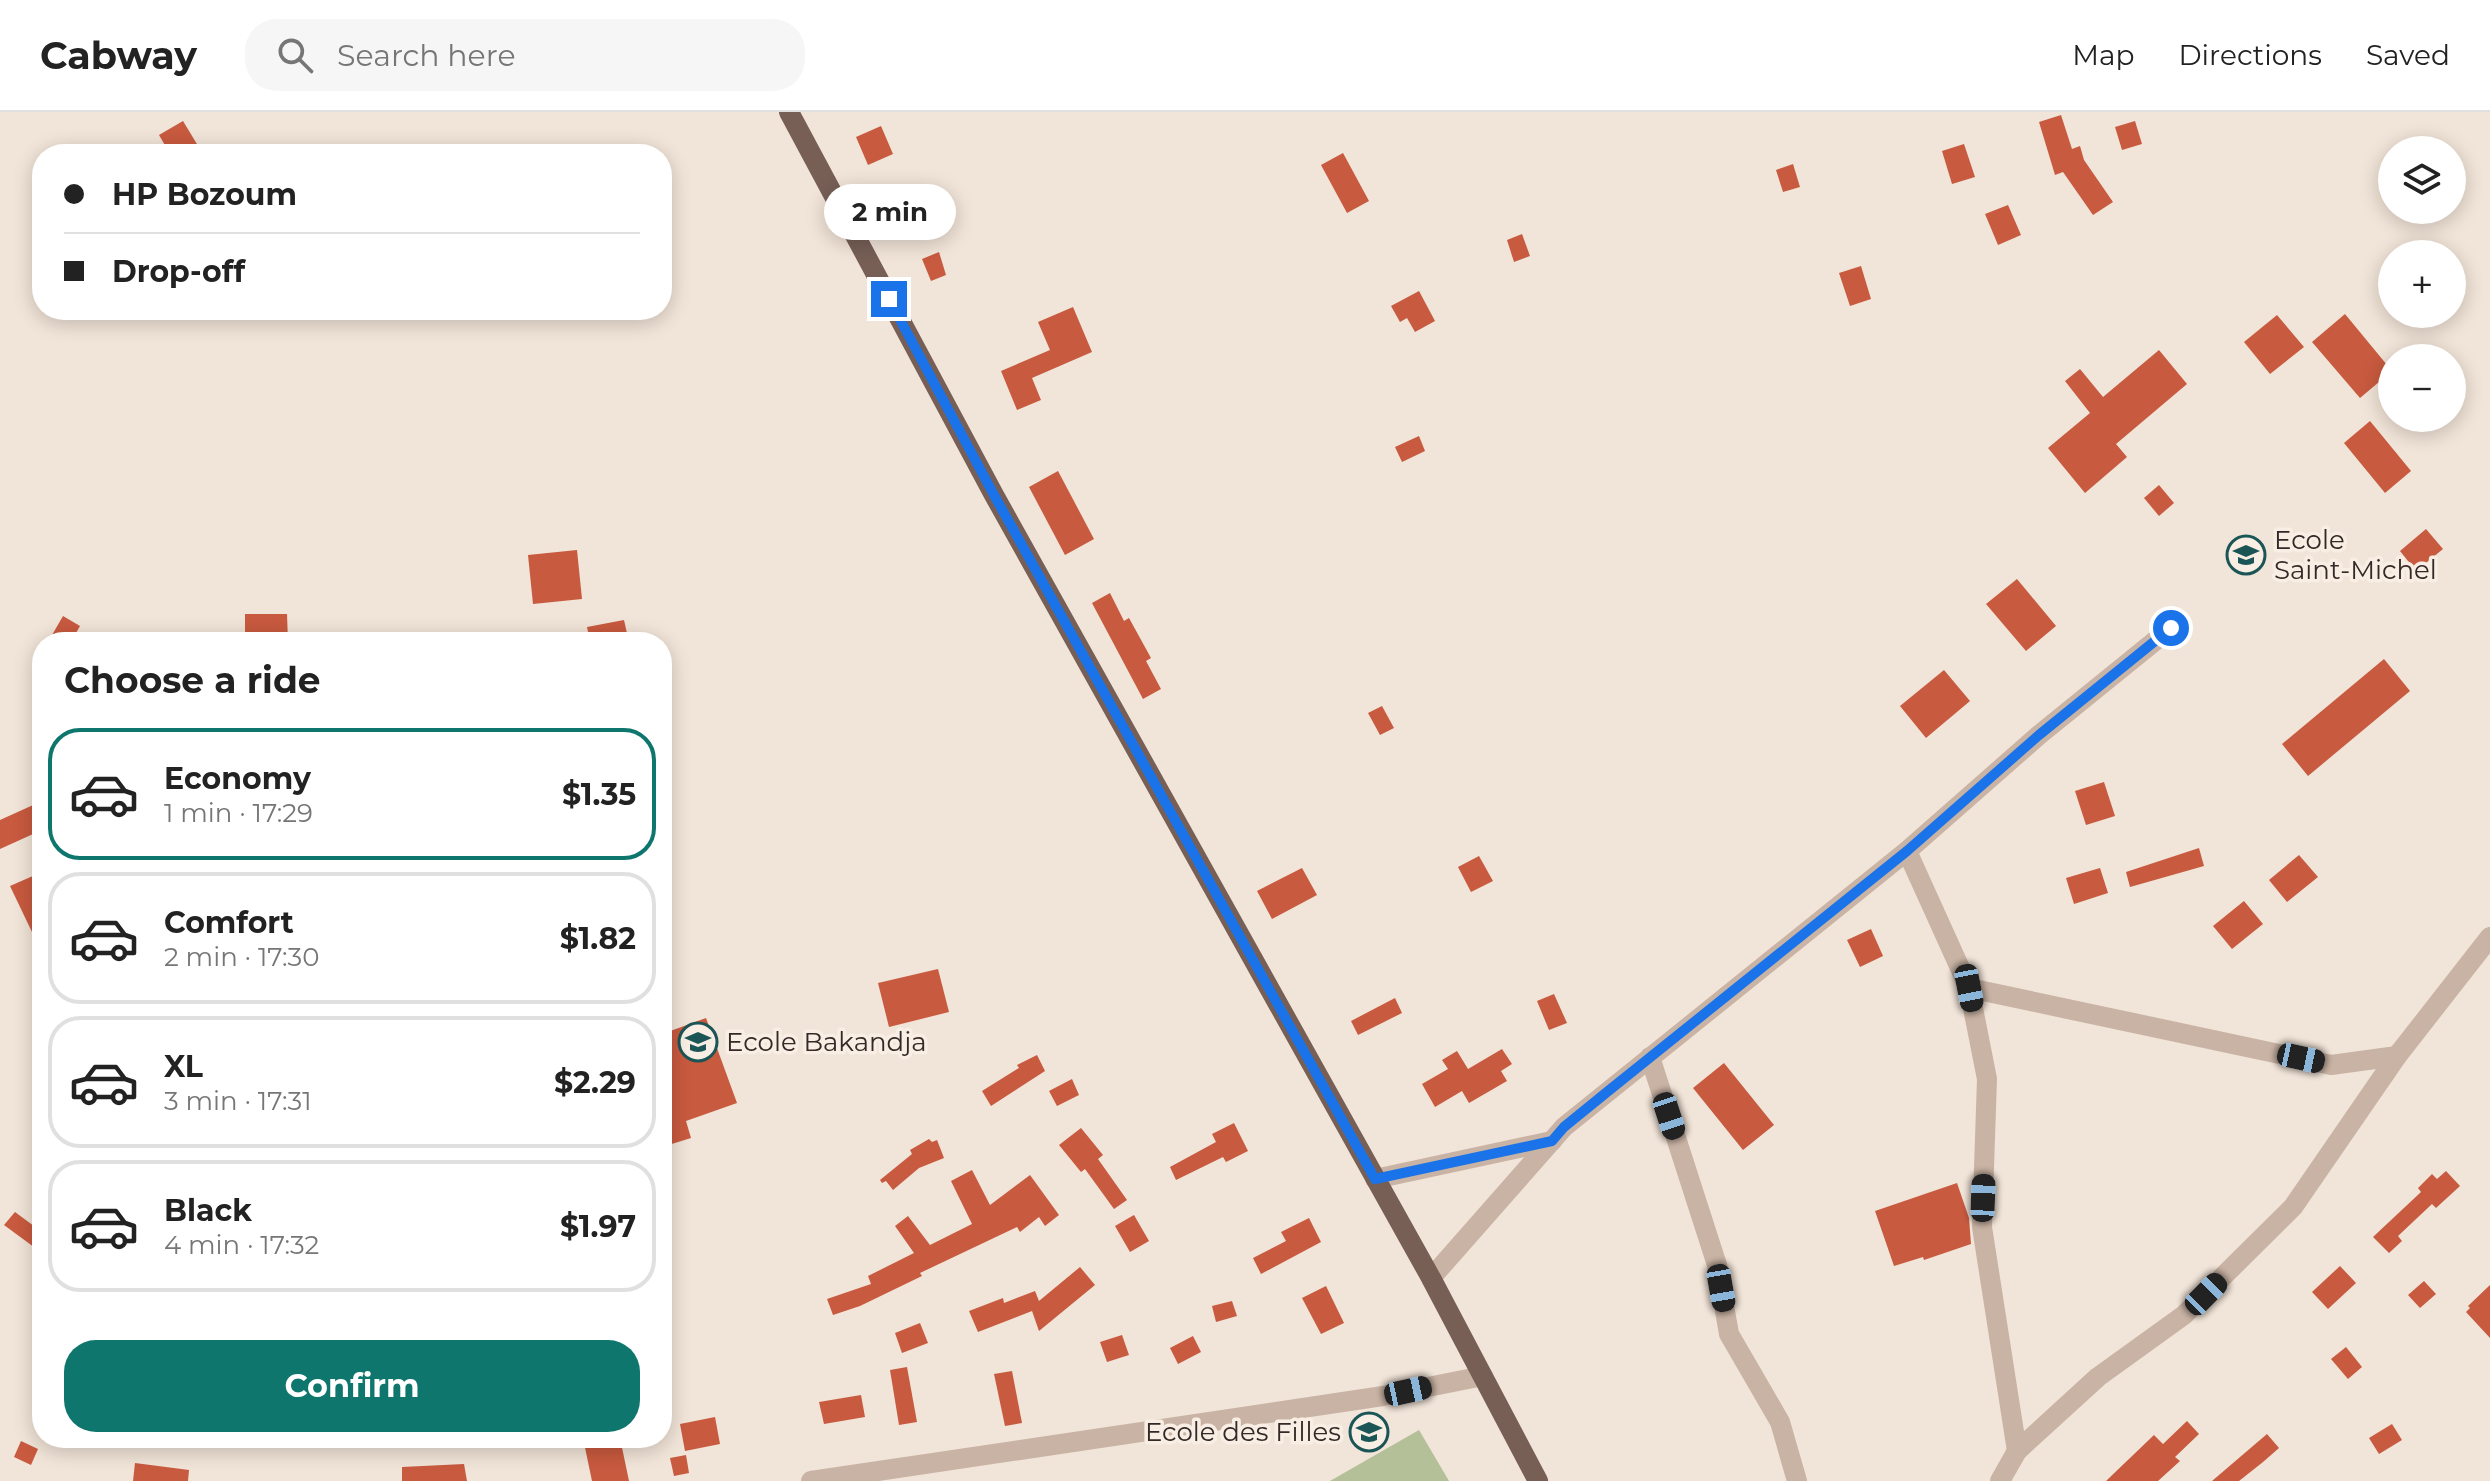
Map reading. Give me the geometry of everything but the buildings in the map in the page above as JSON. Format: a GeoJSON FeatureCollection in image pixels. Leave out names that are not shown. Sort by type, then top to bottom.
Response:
{"type":"FeatureCollection","features":[{"type":"Feature","properties":{"kind":"main road"},"geometry":{"type":"LineString","coordinates":[[789,112],[994,495],[1431,1278],[1538,1481]]}},
{"type":"Feature","properties":{"kind":"street"},"geometry":{"type":"LineString","coordinates":[[1431,1278],[1564,1127],[1907,851],[2039,735],[2171,628]]}},
{"type":"Feature","properties":{"kind":"street"},"geometry":{"type":"LineString","coordinates":[[1907,851],[1969,988],[1987,1079],[1982,1227],[2017,1451]]}},
{"type":"Feature","properties":{"kind":"street"},"geometry":{"type":"LineString","coordinates":[[2000,1481],[2017,1451],[2098,1377],[2184,1315],[2293,1207],[2397,1056],[2490,937]]}},
{"type":"Feature","properties":{"kind":"street"},"geometry":{"type":"LineString","coordinates":[[1969,988],[2331,1065],[2397,1056]]}},
{"type":"Feature","properties":{"kind":"street"},"geometry":{"type":"LineString","coordinates":[[1650,1057],[1717,1265],[1729,1334],[1780,1422],[1797,1481]]}},
{"type":"Feature","properties":{"kind":"street"},"geometry":{"type":"LineString","coordinates":[[1375,1179],[1552,1141]]}},
{"type":"Feature","properties":{"kind":"street"},"geometry":{"type":"LineString","coordinates":[[811,1481],[867,1477],[1383,1396],[1483,1376]]}},
{"type":"Feature","properties":{"kind":"green space"},"geometry":{"type":"Polygon","coordinates":[[[1419,1430],[1449,1481],[1330,1481],[1419,1430]]]}},
{"type":"Feature","properties":{"kind":"place","name":"Ecole Saint-Michel"},"geometry":{"type":"Point","coordinates":[2246,555]}},
{"type":"Feature","properties":{"kind":"place","name":"Ecole Bakandja"},"geometry":{"type":"Point","coordinates":[698,1042]}},
{"type":"Feature","properties":{"kind":"place","name":"Ecole des Filles"},"geometry":{"type":"Point","coordinates":[1369,1432]}},
{"type":"Feature","properties":{"kind":"route"},"geometry":{"type":"LineString","coordinates":[[889,299],[994,495],[1375,1179],[1552,1141],[1564,1127],[1907,851],[2039,735],[2171,628]]}}]}
